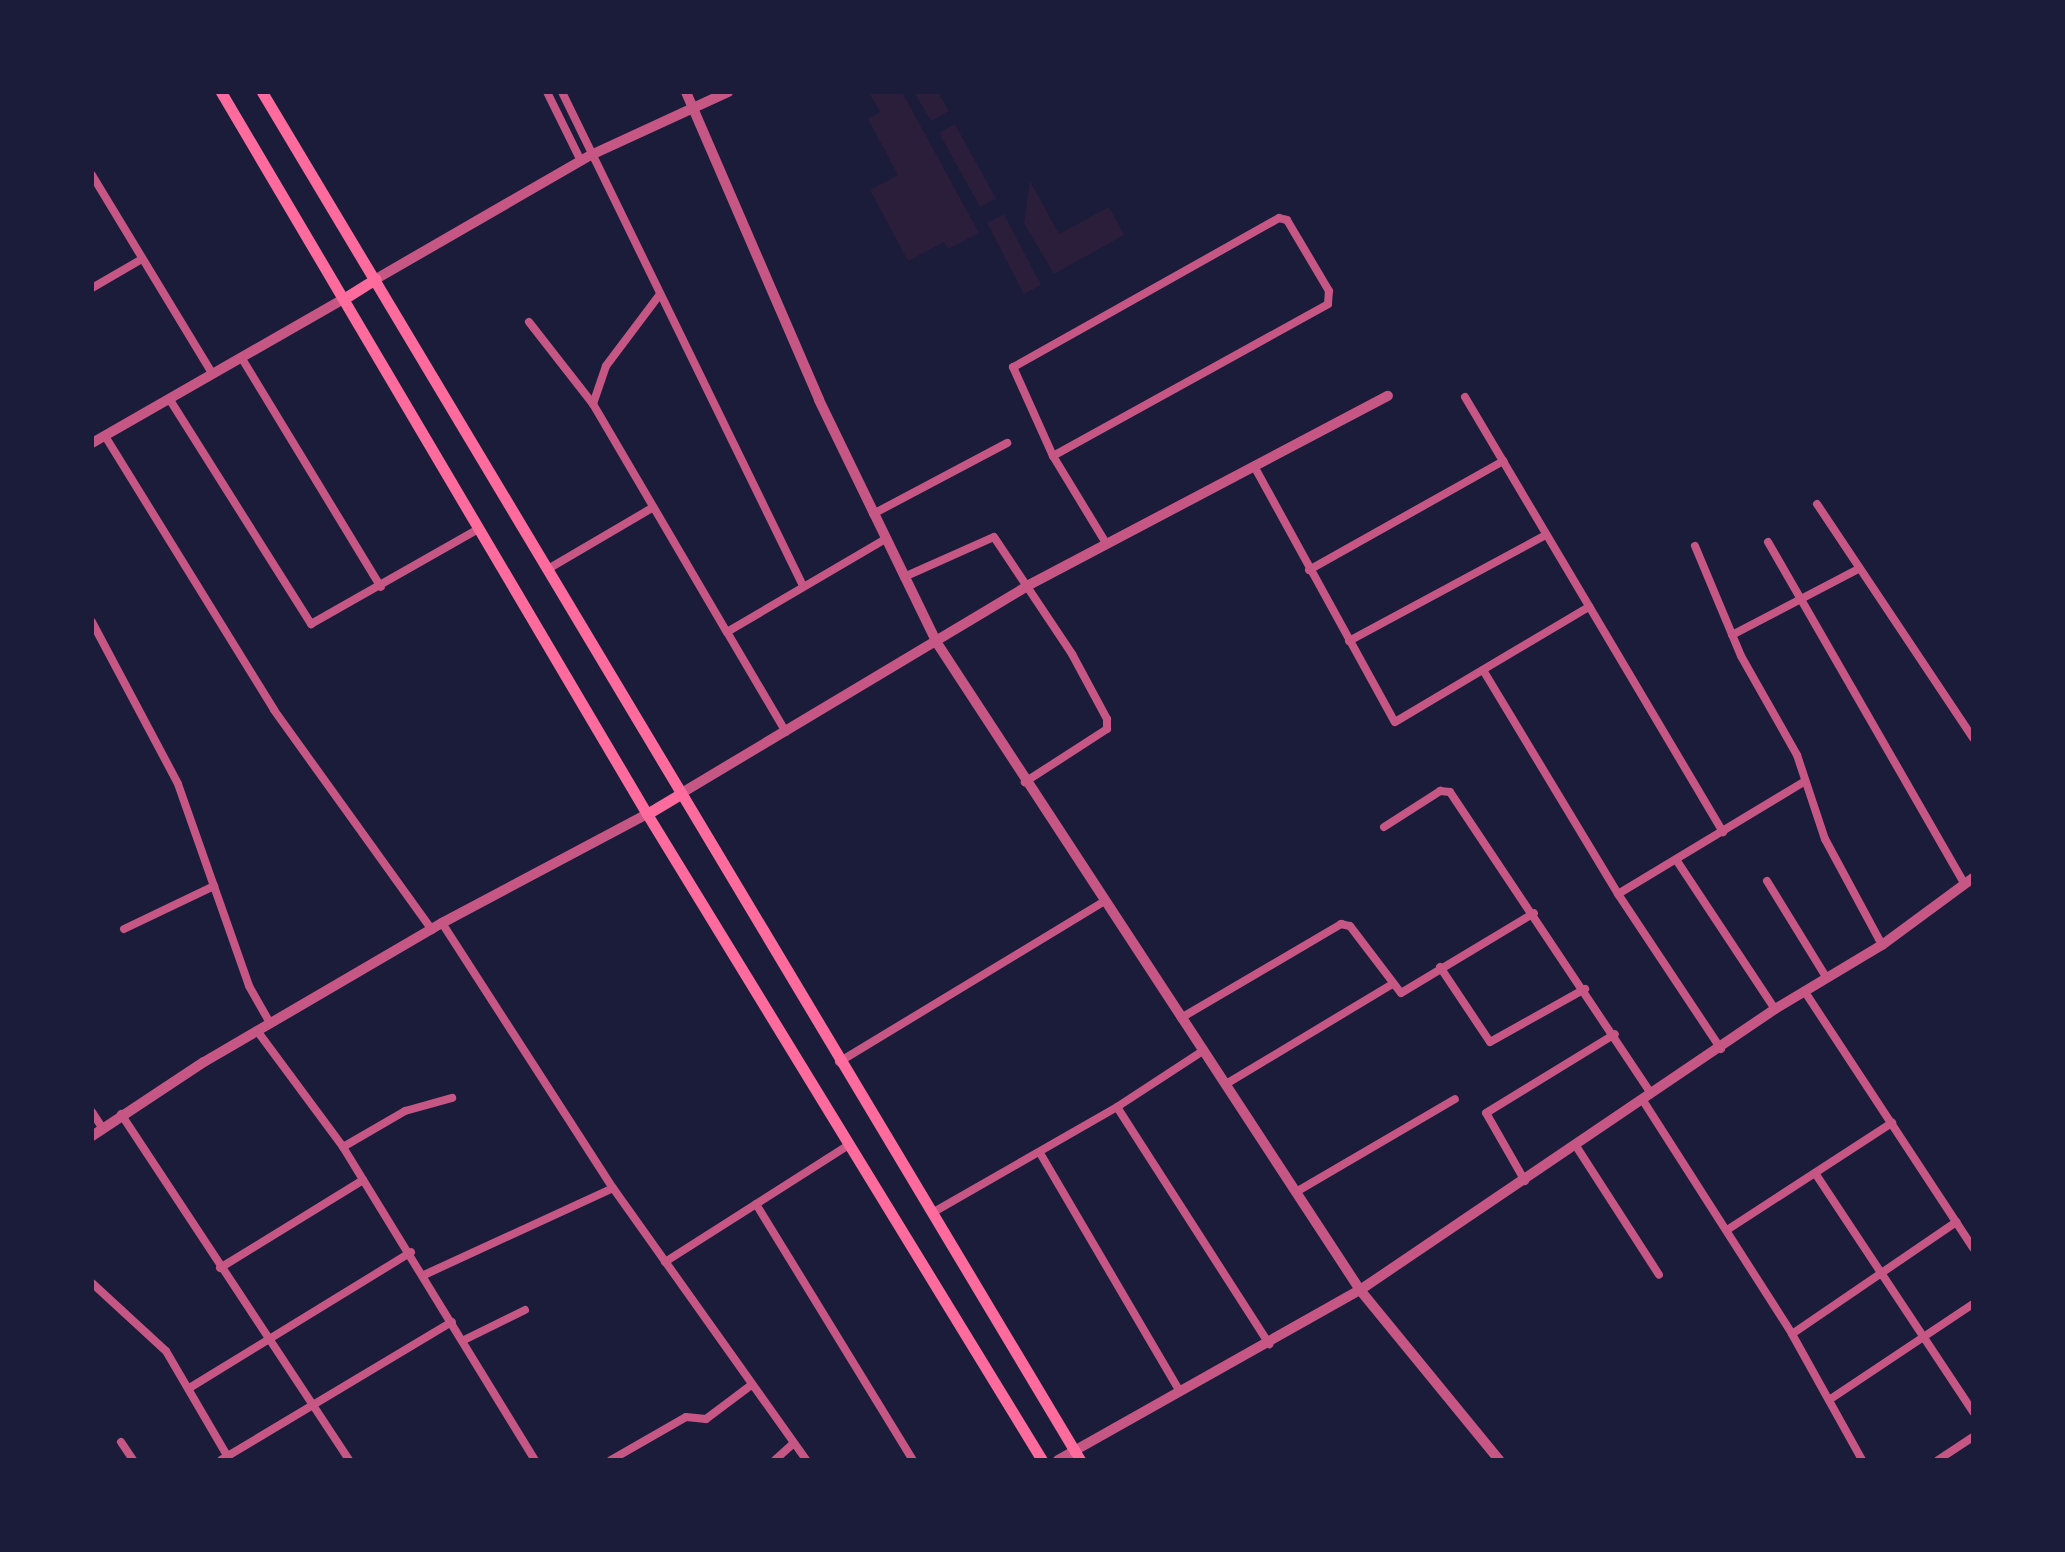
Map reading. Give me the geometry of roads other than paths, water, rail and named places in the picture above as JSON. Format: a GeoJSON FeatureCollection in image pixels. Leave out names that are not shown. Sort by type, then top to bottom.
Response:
{"type":"FeatureCollection","features":[{"type":"Feature","properties":{"kind":"main road"},"geometry":{"type":"LineString","coordinates":[[221,92],[647,814],[1042,1460]]}},
{"type":"Feature","properties":{"kind":"main road"},"geometry":{"type":"LineString","coordinates":[[262,92],[839,1062],[1077,1455]]}},
{"type":"Feature","properties":{"kind":"main road"},"geometry":{"type":"LineString","coordinates":[[345,298],[376,279]]}},
{"type":"Feature","properties":{"kind":"main road"},"geometry":{"type":"LineString","coordinates":[[647,814],[680,794]]}},
{"type":"Feature","properties":{"kind":"street"},"geometry":{"type":"LineString","coordinates":[[547,92],[581,161]]}},
{"type":"Feature","properties":{"kind":"street"},"geometry":{"type":"LineString","coordinates":[[562,92],[803,586]]}},
{"type":"Feature","properties":{"kind":"street"},"geometry":{"type":"LineString","coordinates":[[686,92],[884,540],[937,643],[1024,783],[1204,1050],[1360,1290],[1499,1460]]}},
{"type":"Feature","properties":{"kind":"street"},"geometry":{"type":"LineString","coordinates":[[376,279],[591,155],[695,110],[728,92]]}},
{"type":"Feature","properties":{"kind":"street"},"geometry":{"type":"LineString","coordinates":[[92,175],[212,373]]}},
{"type":"Feature","properties":{"kind":"street"},"geometry":{"type":"LineString","coordinates":[[1053,456],[1328,304],[1329,291],[1287,220],[1279,218],[1014,364],[1013,374],[1053,456],[1106,543]]}},
{"type":"Feature","properties":{"kind":"street"},"geometry":{"type":"LineString","coordinates":[[92,288],[142,259]]}},
{"type":"Feature","properties":{"kind":"street"},"geometry":{"type":"LineString","coordinates":[[593,404],[606,366],[660,294]]}},
{"type":"Feature","properties":{"kind":"street"},"geometry":{"type":"LineString","coordinates":[[92,443],[345,298]]}},
{"type":"Feature","properties":{"kind":"street"},"geometry":{"type":"LineString","coordinates":[[529,322],[593,404],[786,732]]}},
{"type":"Feature","properties":{"kind":"street"},"geometry":{"type":"LineString","coordinates":[[241,357],[381,587]]}},
{"type":"Feature","properties":{"kind":"street"},"geometry":{"type":"LineString","coordinates":[[680,794],[937,643],[1027,586],[1388,396]]}},
{"type":"Feature","properties":{"kind":"street"},"geometry":{"type":"LineString","coordinates":[[1465,397],[1723,832]]}},
{"type":"Feature","properties":{"kind":"street"},"geometry":{"type":"LineString","coordinates":[[170,400],[308,623],[319,624],[480,528]]}},
{"type":"Feature","properties":{"kind":"street"},"geometry":{"type":"LineString","coordinates":[[105,436],[274,710],[432,930]]}},
{"type":"Feature","properties":{"kind":"street"},"geometry":{"type":"LineString","coordinates":[[873,514],[1007,443]]}},
{"type":"Feature","properties":{"kind":"street"},"geometry":{"type":"LineString","coordinates":[[1309,570],[1503,461]]}},
{"type":"Feature","properties":{"kind":"street"},"geometry":{"type":"LineString","coordinates":[[1254,466],[1395,722],[1589,607]]}},
{"type":"Feature","properties":{"kind":"street"},"geometry":{"type":"LineString","coordinates":[[1817,504],[1973,738]]}},
{"type":"Feature","properties":{"kind":"street"},"geometry":{"type":"LineString","coordinates":[[548,569],[652,508]]}},
{"type":"Feature","properties":{"kind":"street"},"geometry":{"type":"LineString","coordinates":[[1349,641],[1546,535]]}},
{"type":"Feature","properties":{"kind":"street"},"geometry":{"type":"LineString","coordinates":[[904,577],[994,537],[1087,681],[1108,725],[1024,783]]}},
{"type":"Feature","properties":{"kind":"street"},"geometry":{"type":"LineString","coordinates":[[727,632],[884,540]]}},
{"type":"Feature","properties":{"kind":"street"},"geometry":{"type":"LineString","coordinates":[[1058,1460],[1077,1455],[1179,1390],[1269,1344],[1360,1290],[1525,1181],[1646,1096],[1721,1049],[1775,1009],[1882,945],[1969,881],[1798,600],[1768,542]]}},
{"type":"Feature","properties":{"kind":"street"},"geometry":{"type":"LineString","coordinates":[[1695,546],[1732,635],[1805,781],[1825,839],[1882,945]]}},
{"type":"Feature","properties":{"kind":"street"},"geometry":{"type":"LineString","coordinates":[[1732,635],[1858,569]]}},
{"type":"Feature","properties":{"kind":"street"},"geometry":{"type":"LineString","coordinates":[[92,622],[178,784],[249,986],[270,1023]]}},
{"type":"Feature","properties":{"kind":"street"},"geometry":{"type":"LineString","coordinates":[[1483,670],[1618,894],[1721,1049]]}},
{"type":"Feature","properties":{"kind":"street"},"geometry":{"type":"LineString","coordinates":[[1618,894],[1805,781]]}},
{"type":"Feature","properties":{"kind":"street"},"geometry":{"type":"LineString","coordinates":[[1384,827],[1440,791],[1449,791],[1615,1034],[1646,1096],[1792,1334],[1862,1460]]}},
{"type":"Feature","properties":{"kind":"street"},"geometry":{"type":"LineString","coordinates":[[92,1136],[121,1113],[442,923],[647,814]]}},
{"type":"Feature","properties":{"kind":"street"},"geometry":{"type":"LineString","coordinates":[[1677,861],[1775,1009]]}},
{"type":"Feature","properties":{"kind":"street"},"geometry":{"type":"LineString","coordinates":[[1767,881],[1826,977]]}},
{"type":"Feature","properties":{"kind":"street"},"geometry":{"type":"LineString","coordinates":[[124,929],[214,886]]}},
{"type":"Feature","properties":{"kind":"street"},"geometry":{"type":"LineString","coordinates":[[839,1062],[1103,902]]}},
{"type":"Feature","properties":{"kind":"street"},"geometry":{"type":"LineString","coordinates":[[1181,1018],[1343,923],[1391,985],[1406,992],[1440,967],[1534,913]]}},
{"type":"Feature","properties":{"kind":"street"},"geometry":{"type":"LineString","coordinates":[[442,923],[613,1188],[750,1386],[806,1460]]}},
{"type":"Feature","properties":{"kind":"street"},"geometry":{"type":"LineString","coordinates":[[1440,967],[1490,1042],[1585,989]]}},
{"type":"Feature","properties":{"kind":"street"},"geometry":{"type":"LineString","coordinates":[[1226,1084],[1391,985]]}},
{"type":"Feature","properties":{"kind":"street"},"geometry":{"type":"LineString","coordinates":[[1805,992],[1973,1248]]}},
{"type":"Feature","properties":{"kind":"street"},"geometry":{"type":"LineString","coordinates":[[258,1032],[343,1147],[411,1252],[535,1460]]}},
{"type":"Feature","properties":{"kind":"street"},"geometry":{"type":"LineString","coordinates":[[1525,1181],[1486,1113],[1615,1034]]}},
{"type":"Feature","properties":{"kind":"street"},"geometry":{"type":"LineString","coordinates":[[932,1213],[1117,1107],[1204,1050]]}},
{"type":"Feature","properties":{"kind":"street"},"geometry":{"type":"LineString","coordinates":[[343,1147],[405,1111],[452,1098]]}},
{"type":"Feature","properties":{"kind":"street"},"geometry":{"type":"LineString","coordinates":[[1296,1192],[1455,1099]]}},
{"type":"Feature","properties":{"kind":"street"},"geometry":{"type":"LineString","coordinates":[[1117,1107],[1269,1344]]}},
{"type":"Feature","properties":{"kind":"street"},"geometry":{"type":"LineString","coordinates":[[92,1112],[103,1129]]}},
{"type":"Feature","properties":{"kind":"street"},"geometry":{"type":"LineString","coordinates":[[121,1113],[268,1342],[349,1460]]}},
{"type":"Feature","properties":{"kind":"street"},"geometry":{"type":"LineString","coordinates":[[1727,1230],[1892,1123]]}},
{"type":"Feature","properties":{"kind":"street"},"geometry":{"type":"LineString","coordinates":[[665,1262],[849,1145]]}},
{"type":"Feature","properties":{"kind":"street"},"geometry":{"type":"LineString","coordinates":[[1576,1146],[1659,1275]]}},
{"type":"Feature","properties":{"kind":"street"},"geometry":{"type":"LineString","coordinates":[[1040,1153],[1179,1390]]}},
{"type":"Feature","properties":{"kind":"street"},"geometry":{"type":"LineString","coordinates":[[1815,1173],[1973,1412]]}},
{"type":"Feature","properties":{"kind":"street"},"geometry":{"type":"LineString","coordinates":[[220,1268],[363,1180]]}},
{"type":"Feature","properties":{"kind":"street"},"geometry":{"type":"LineString","coordinates":[[424,1275],[613,1188]]}},
{"type":"Feature","properties":{"kind":"street"},"geometry":{"type":"LineString","coordinates":[[756,1204],[913,1460]]}},
{"type":"Feature","properties":{"kind":"street"},"geometry":{"type":"LineString","coordinates":[[1792,1334],[1882,1276],[1956,1222]]}},
{"type":"Feature","properties":{"kind":"street"},"geometry":{"type":"LineString","coordinates":[[191,1387],[411,1252]]}},
{"type":"Feature","properties":{"kind":"street"},"geometry":{"type":"LineString","coordinates":[[92,1283],[158,1342],[191,1387],[226,1459],[452,1322]]}},
{"type":"Feature","properties":{"kind":"street"},"geometry":{"type":"LineString","coordinates":[[1829,1400],[1973,1304]]}},
{"type":"Feature","properties":{"kind":"street"},"geometry":{"type":"LineString","coordinates":[[464,1340],[525,1310]]}},
{"type":"Feature","properties":{"kind":"street"},"geometry":{"type":"LineString","coordinates":[[611,1460],[686,1417],[706,1419],[750,1386]]}},
{"type":"Feature","properties":{"kind":"street"},"geometry":{"type":"LineString","coordinates":[[1938,1460],[1973,1437]]}},
{"type":"Feature","properties":{"kind":"street"},"geometry":{"type":"LineString","coordinates":[[121,1442],[133,1460]]}},
{"type":"Feature","properties":{"kind":"street"},"geometry":{"type":"LineString","coordinates":[[775,1460],[794,1443]]}}]}
